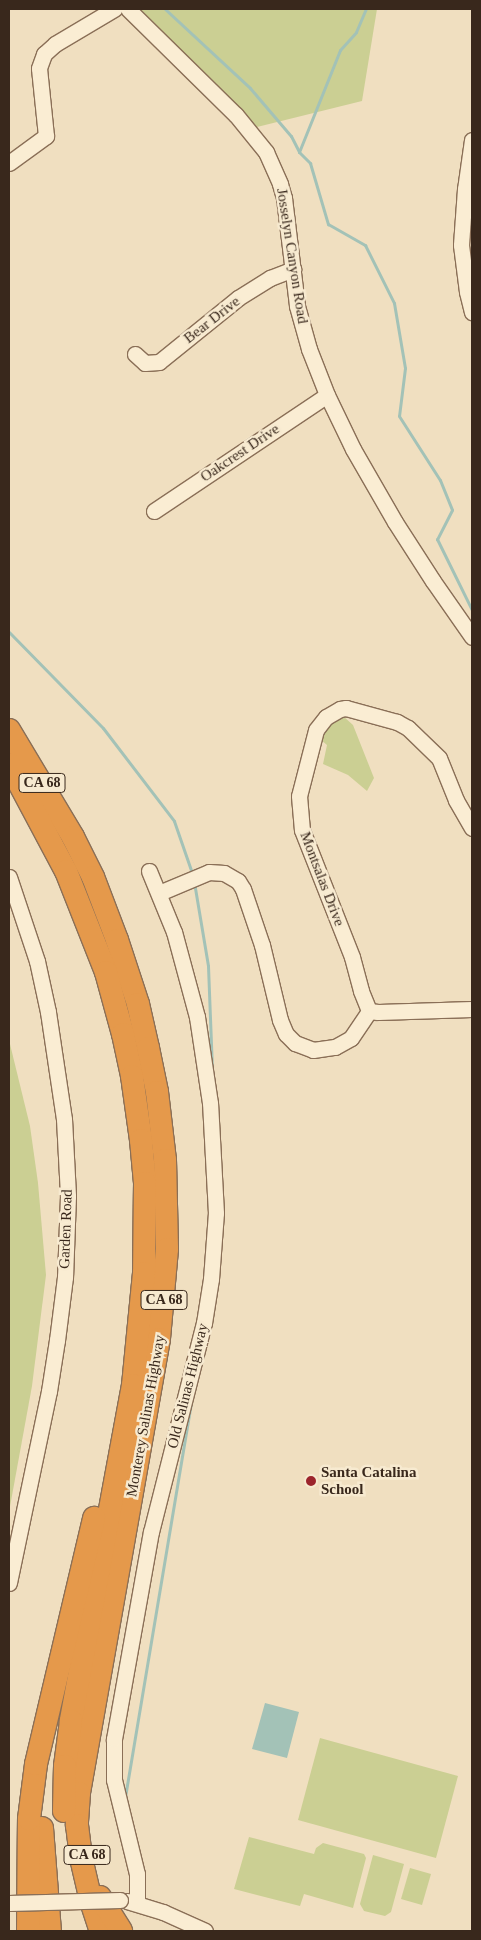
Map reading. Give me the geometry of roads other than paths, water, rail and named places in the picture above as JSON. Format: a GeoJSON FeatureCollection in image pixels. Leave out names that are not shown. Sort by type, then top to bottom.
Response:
{"type":"FeatureCollection","features":[{"type":"Feature","properties":{"kind":"highway","name":"Monterey Salinas Highway"},"geometry":{"type":"LineString","coordinates":[[9,730],[73,837],[110,919],[132,983],[145,1033],[157,1092],[165,1160],[167,1250],[159,1339],[82,1772]]}},
{"type":"Feature","properties":{"kind":"highway","name":"Monterey Salinas Highway"},"geometry":{"type":"LineString","coordinates":[[9,764],[57,852],[84,911],[106,972],[127,1048],[138,1111],[145,1197],[144,1273],[138,1340]]}},
{"type":"Feature","properties":{"kind":"highway"},"geometry":{"type":"LineString","coordinates":[[28,1931],[31,1797],[39,1747],[138,1340]]}},
{"type":"Feature","properties":{"kind":"highway","name":"CA 68"},"geometry":{"type":"LineString","coordinates":[[90,1931],[74,1881],[67,1842],[64,1814],[65,1766],[73,1710],[129,1407],[138,1340]]}},
{"type":"Feature","properties":{"kind":"highway"},"geometry":{"type":"LineString","coordinates":[[50,1931],[42,1832],[42,1787],[46,1742],[59,1666]]}},
{"type":"Feature","properties":{"kind":"highway"},"geometry":{"type":"LineString","coordinates":[[82,1772],[77,1814],[79,1846],[88,1890],[101,1931]]}},
{"type":"Feature","properties":{"kind":"highway","name":"CA 68"},"geometry":{"type":"LineString","coordinates":[[82,1772],[82,1814],[89,1867],[100,1897],[121,1931]]}},
{"type":"Feature","properties":{"kind":"street"},"geometry":{"type":"LineString","coordinates":[[9,164],[46,136],[38,68],[44,54],[55,44],[114,9]]}},
{"type":"Feature","properties":{"kind":"street","name":"Josselyn Canyon Road"},"geometry":{"type":"LineString","coordinates":[[128,9],[236,115],[266,152],[278,178],[284,198],[297,306],[309,349],[326,395],[357,456],[395,522],[472,637]]}},
{"type":"Feature","properties":{"kind":"street"},"geometry":{"type":"LineString","coordinates":[[472,140],[465,190],[461,245],[467,292],[472,312]]}},
{"type":"Feature","properties":{"kind":"street","name":"Bear Drive"},"geometry":{"type":"LineString","coordinates":[[135,354],[144,363],[159,362],[238,298],[270,278],[293,270]]}},
{"type":"Feature","properties":{"kind":"street","name":"Oakcrest Drive"},"geometry":{"type":"LineString","coordinates":[[154,510],[326,395]]}},
{"type":"Feature","properties":{"kind":"street","name":"Montsalas Drive"},"geometry":{"type":"LineString","coordinates":[[369,1011],[360,991],[352,957],[302,830],[300,796],[312,740],[321,723],[334,712],[346,708],[389,719],[408,728],[439,758],[456,800],[472,828]]}},
{"type":"Feature","properties":{"kind":"street","name":"Old Salinas Highway"},"geometry":{"type":"LineString","coordinates":[[137,1903],[137,1874],[115,1790],[113,1770],[114,1739],[151,1532],[203,1330],[211,1279],[216,1213],[212,1132],[199,1031],[180,952],[149,871]]}},
{"type":"Feature","properties":{"kind":"street"},"geometry":{"type":"LineString","coordinates":[[159,893],[209,872],[224,873],[238,881],[247,899],[262,945],[283,1027],[290,1038],[301,1046],[313,1050],[326,1050],[344,1043],[351,1038],[369,1011],[397,1012],[472,1009]]}},
{"type":"Feature","properties":{"kind":"street","name":"Garden Road"},"geometry":{"type":"LineString","coordinates":[[9,877],[37,961],[48,1012],[64,1119],[68,1204],[65,1277],[49,1391],[9,1584]]}},
{"type":"Feature","properties":{"kind":"street"},"geometry":{"type":"LineString","coordinates":[[9,1903],[120,1900],[137,1903],[163,1912],[205,1931]]}},
{"type":"Feature","properties":{"kind":"water"},"geometry":{"type":"Polygon","coordinates":[[[265,1703],[299,1712],[287,1758],[252,1749],[265,1703]]]}},
{"type":"Feature","properties":{"kind":"waterway"},"geometry":{"type":"LineString","coordinates":[[165,9],[250,88],[291,136],[299,152],[310,163],[328,224],[365,245],[394,303],[405,368],[399,416],[440,480],[452,510],[437,539],[472,610]]}},
{"type":"Feature","properties":{"kind":"waterway"},"geometry":{"type":"LineString","coordinates":[[299,152],[340,50],[356,32],[366,9]]}},
{"type":"Feature","properties":{"kind":"waterway"},"geometry":{"type":"LineString","coordinates":[[9,632],[103,728],[174,821],[192,873]]}},
{"type":"Feature","properties":{"kind":"waterway"},"geometry":{"type":"LineString","coordinates":[[194,882],[208,966],[212,1072]]}},
{"type":"Feature","properties":{"kind":"waterway"},"geometry":{"type":"LineString","coordinates":[[125,1797],[191,1403]]}},
{"type":"Feature","properties":{"kind":"place","name":"Santa Catalina School"},"geometry":{"type":"Point","coordinates":[311,1481]}}]}
